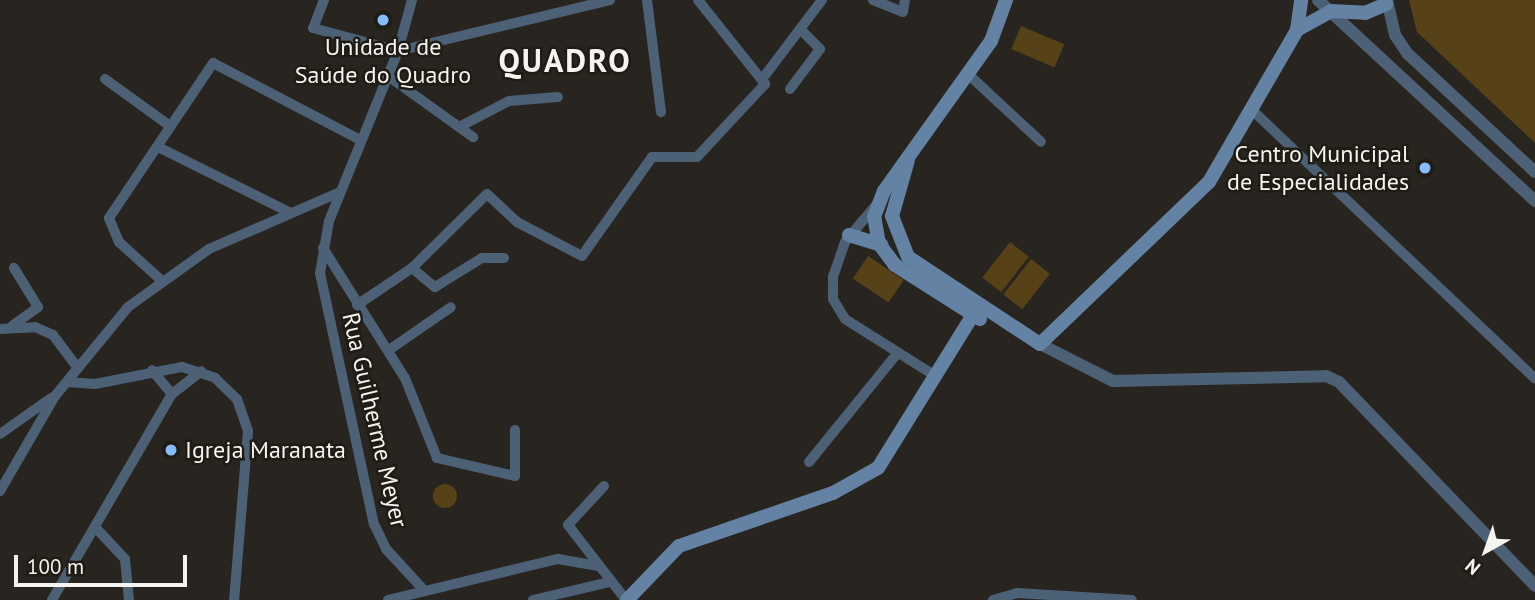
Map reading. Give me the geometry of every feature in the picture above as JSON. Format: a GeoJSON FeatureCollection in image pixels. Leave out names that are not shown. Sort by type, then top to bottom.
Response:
{"type":"FeatureCollection","features":[{"type":"Feature","properties":{"kind":"main road"},"geometry":{"type":"LineString","coordinates":[[1006,0],[969,75],[876,204],[879,244],[895,265],[1040,344],[1209,182],[1297,30],[1301,0]]}},
{"type":"Feature","properties":{"kind":"main road"},"geometry":{"type":"LineString","coordinates":[[1297,30],[1331,11],[1365,13],[1386,2]]}},
{"type":"Feature","properties":{"kind":"main road"},"geometry":{"type":"LineString","coordinates":[[908,160],[892,216],[908,257]]}},
{"type":"Feature","properties":{"kind":"main road"},"geometry":{"type":"LineString","coordinates":[[849,235],[908,257],[976,311]]}},
{"type":"Feature","properties":{"kind":"main road"},"geometry":{"type":"LineString","coordinates":[[626,600],[679,546],[864,479],[891,453],[934,375],[976,311]]}},
{"type":"Feature","properties":{"kind":"street"},"geometry":{"type":"LineString","coordinates":[[324,0],[313,28],[398,51],[610,0]]}},
{"type":"Feature","properties":{"kind":"street","name":"Rua Guilherme Meyer"},"geometry":{"type":"LineString","coordinates":[[412,0],[398,51],[348,170],[323,247],[323,290],[374,524],[386,549],[422,588]]}},
{"type":"Feature","properties":{"kind":"street"},"geometry":{"type":"LineString","coordinates":[[647,0],[662,112]]}},
{"type":"Feature","properties":{"kind":"street"},"geometry":{"type":"LineString","coordinates":[[698,0],[763,78]]}},
{"type":"Feature","properties":{"kind":"street"},"geometry":{"type":"LineString","coordinates":[[357,305],[412,268],[487,194],[517,222],[582,256],[652,157],[697,157],[757,100],[763,78],[803,32],[822,0]]}},
{"type":"Feature","properties":{"kind":"street"},"geometry":{"type":"LineString","coordinates":[[873,0],[900,11],[905,0]]}},
{"type":"Feature","properties":{"kind":"street"},"geometry":{"type":"LineString","coordinates":[[1318,0],[1535,201]]}},
{"type":"Feature","properties":{"kind":"street"},"geometry":{"type":"LineString","coordinates":[[1386,2],[1408,54],[1535,172]]}},
{"type":"Feature","properties":{"kind":"street"},"geometry":{"type":"LineString","coordinates":[[790,89],[821,48],[803,32]]}},
{"type":"Feature","properties":{"kind":"street"},"geometry":{"type":"LineString","coordinates":[[161,280],[120,242],[109,218],[160,148],[170,126],[213,63],[360,140]]}},
{"type":"Feature","properties":{"kind":"street"},"geometry":{"type":"LineString","coordinates":[[969,75],[1041,142]]}},
{"type":"Feature","properties":{"kind":"street"},"geometry":{"type":"LineString","coordinates":[[388,76],[473,137]]}},
{"type":"Feature","properties":{"kind":"street"},"geometry":{"type":"LineString","coordinates":[[105,79],[170,126]]}},
{"type":"Feature","properties":{"kind":"street"},"geometry":{"type":"LineString","coordinates":[[459,127],[509,101],[558,97]]}},
{"type":"Feature","properties":{"kind":"street"},"geometry":{"type":"LineString","coordinates":[[1252,110],[1535,379]]}},
{"type":"Feature","properties":{"kind":"street"},"geometry":{"type":"LineString","coordinates":[[160,148],[291,213]]}},
{"type":"Feature","properties":{"kind":"street"},"geometry":{"type":"LineString","coordinates":[[0,491],[55,396],[128,307],[161,280],[209,249],[340,192]]}},
{"type":"Feature","properties":{"kind":"street"},"geometry":{"type":"LineString","coordinates":[[876,204],[849,235],[833,276],[833,299],[845,319],[896,355],[934,375]]}},
{"type":"Feature","properties":{"kind":"street"},"geometry":{"type":"LineString","coordinates":[[323,247],[357,305],[389,350],[437,458],[515,476],[515,430]]}},
{"type":"Feature","properties":{"kind":"street"},"geometry":{"type":"LineString","coordinates":[[412,268],[435,287],[482,258],[505,258]]}},
{"type":"Feature","properties":{"kind":"street"},"geometry":{"type":"LineString","coordinates":[[0,329],[12,326],[38,307],[13,268]]}},
{"type":"Feature","properties":{"kind":"street"},"geometry":{"type":"LineString","coordinates":[[389,350],[451,307]]}},
{"type":"Feature","properties":{"kind":"street"},"geometry":{"type":"LineString","coordinates":[[12,326],[53,335],[78,368]]}},
{"type":"Feature","properties":{"kind":"street"},"geometry":{"type":"LineString","coordinates":[[1040,344],[1113,381],[1326,376],[1339,382],[1535,586]]}},
{"type":"Feature","properties":{"kind":"street"},"geometry":{"type":"LineString","coordinates":[[809,462],[896,355]]}},
{"type":"Feature","properties":{"kind":"street"},"geometry":{"type":"LineString","coordinates":[[67,382],[95,384],[152,370],[201,371],[237,399],[248,431],[234,600]]}},
{"type":"Feature","properties":{"kind":"street"},"geometry":{"type":"LineString","coordinates":[[152,370],[172,394]]}},
{"type":"Feature","properties":{"kind":"street"},"geometry":{"type":"LineString","coordinates":[[52,600],[172,394],[201,371]]}},
{"type":"Feature","properties":{"kind":"street"},"geometry":{"type":"LineString","coordinates":[[0,434],[55,396]]}},
{"type":"Feature","properties":{"kind":"street"},"geometry":{"type":"LineString","coordinates":[[604,486],[568,525],[609,582],[626,600]]}},
{"type":"Feature","properties":{"kind":"street"},"geometry":{"type":"LineString","coordinates":[[95,527],[125,559],[129,600]]}},
{"type":"Feature","properties":{"kind":"street"},"geometry":{"type":"LineString","coordinates":[[388,600],[422,588],[558,559],[597,566]]}},
{"type":"Feature","properties":{"kind":"street"},"geometry":{"type":"LineString","coordinates":[[533,600],[609,582]]}},
{"type":"Feature","properties":{"kind":"street"},"geometry":{"type":"LineString","coordinates":[[993,600],[1017,593],[1132,600]]}},
{"type":"Feature","properties":{"kind":"shaded area"},"geometry":{"type":"Polygon","coordinates":[[[1409,0],[1535,0],[1535,143],[1417,32],[1409,0]]]}},
{"type":"Feature","properties":{"kind":"shaded area"},"geometry":{"type":"Polygon","coordinates":[[[1021,26],[1064,44],[1054,67],[1011,49],[1021,26]]]}},
{"type":"Feature","properties":{"kind":"shaded area"},"geometry":{"type":"Polygon","coordinates":[[[1010,242],[1029,257],[1001,292],[982,277],[1010,242]]]}},
{"type":"Feature","properties":{"kind":"shaded area"},"geometry":{"type":"Polygon","coordinates":[[[868,256],[904,280],[889,302],[853,278],[868,256]]]}},
{"type":"Feature","properties":{"kind":"shaded area"},"geometry":{"type":"Polygon","coordinates":[[[1031,259],[1050,274],[1022,309],[1003,294],[1031,259]]]}},
{"type":"Feature","properties":{"kind":"shaded area"},"geometry":{"type":"Polygon","coordinates":[[[445,484],[454,487],[457,496],[454,505],[445,508],[436,505],[433,496],[436,487],[445,484]]]}},
{"type":"Feature","properties":{"kind":"place","name":"Unidade de Saúde do Quadro"},"geometry":{"type":"Point","coordinates":[383,20]}},
{"type":"Feature","properties":{"kind":"place","name":"Centro Municipal de Especialidades"},"geometry":{"type":"Point","coordinates":[1425,168]}},
{"type":"Feature","properties":{"kind":"place","name":"Igreja Maranata"},"geometry":{"type":"Point","coordinates":[171,450]}},
{"type":"Feature","properties":{"kind":"district","name":"QUADRO"},"geometry":{"type":"Point","coordinates":[565,60]}}]}
